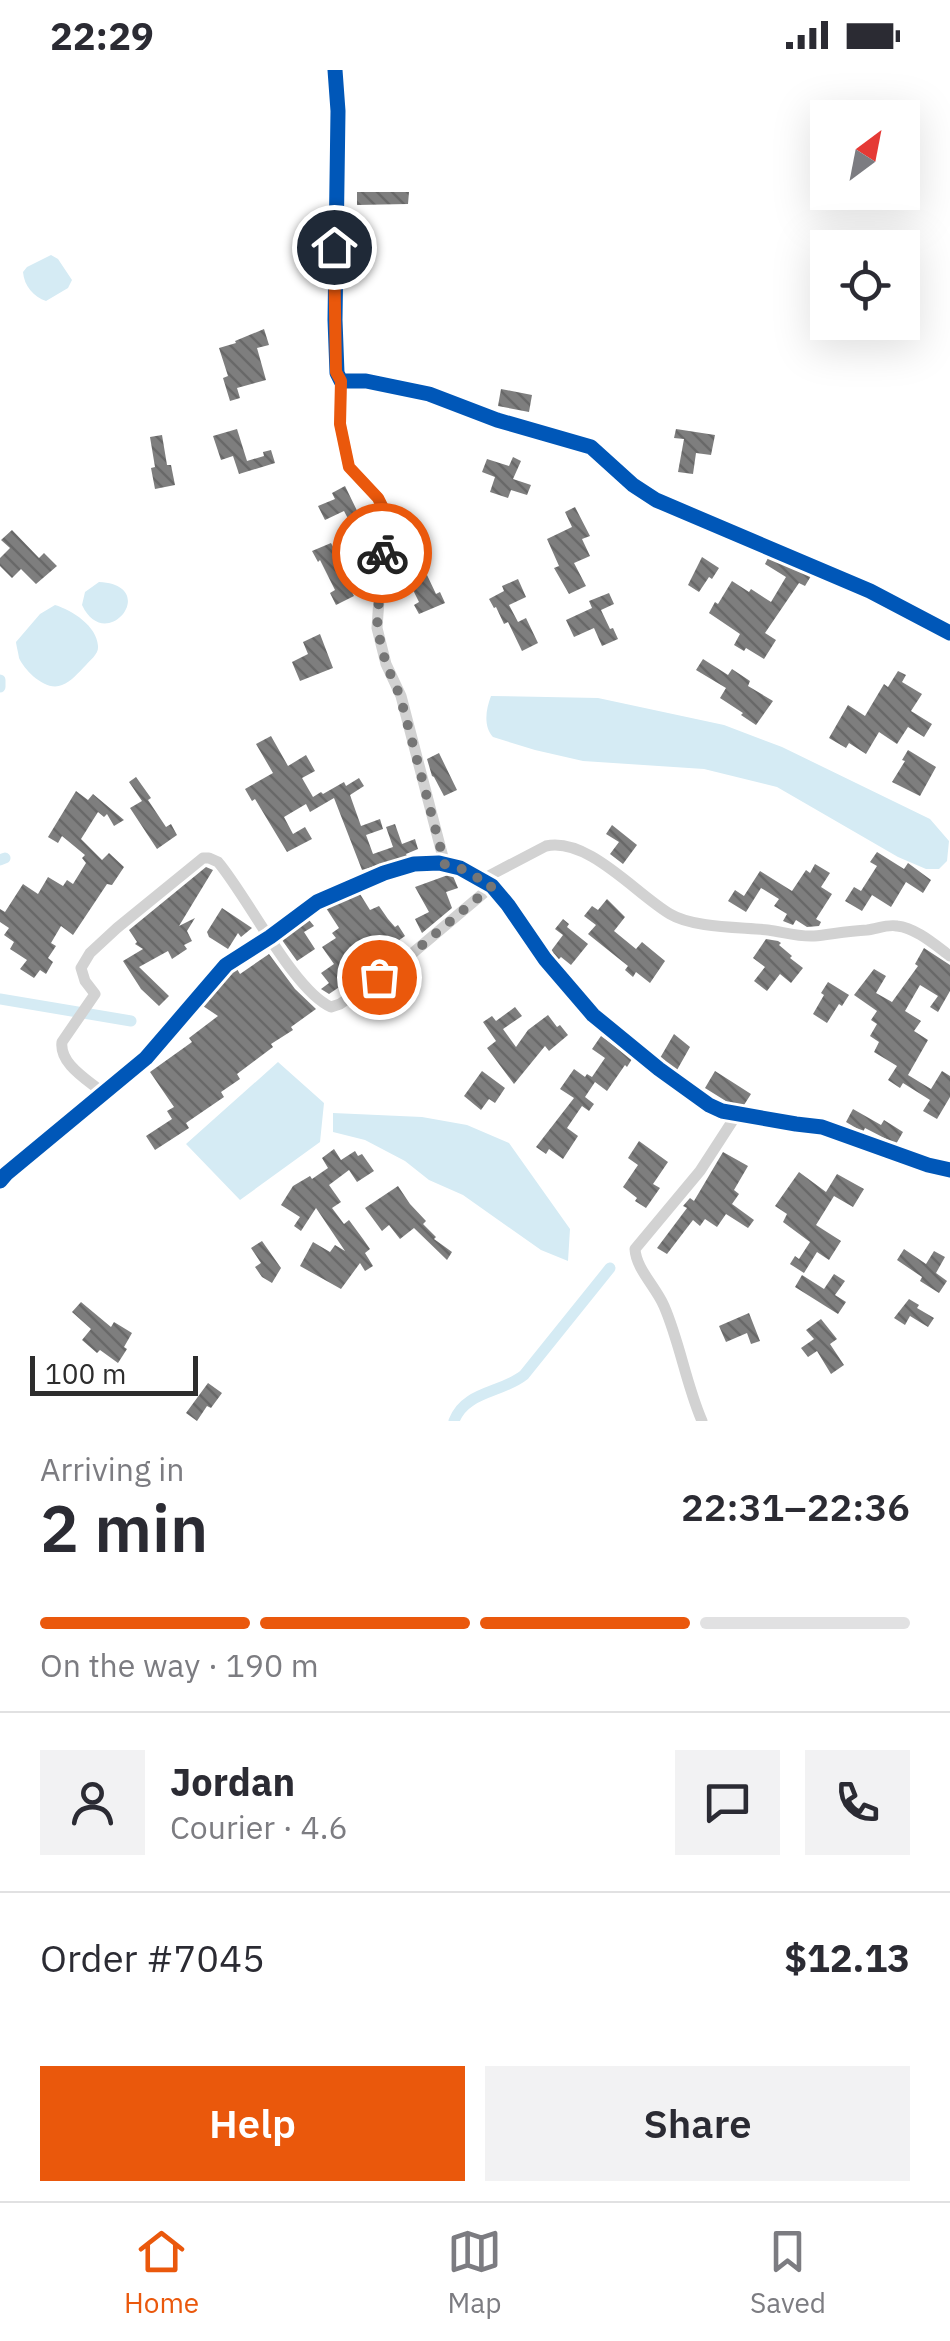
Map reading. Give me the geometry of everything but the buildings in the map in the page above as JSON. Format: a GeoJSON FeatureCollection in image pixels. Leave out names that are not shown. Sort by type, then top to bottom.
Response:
{"type":"FeatureCollection","features":[{"type":"Feature","properties":{"kind":"street"},"geometry":{"type":"LineString","coordinates":[[335,70],[335,320],[336,372],[341,381],[340,424],[349,467],[378,498],[385,512],[377,628],[386,664],[400,696],[445,865]]}},
{"type":"Feature","properties":{"kind":"street"},"geometry":{"type":"LineString","coordinates":[[341,381],[366,381],[429,394],[497,420],[591,447],[656,500],[870,591],[950,633]]}},
{"type":"Feature","properties":{"kind":"street"},"geometry":{"type":"LineString","coordinates":[[103,1093],[60,1051],[62,1042],[95,994],[81,968],[90,953],[117,928],[204,858],[218,862],[315,997],[331,1007],[408,957],[486,883],[555,844],[574,847],[672,916],[696,924],[808,936],[901,926],[950,956]]}},
{"type":"Feature","properties":{"kind":"street"},"geometry":{"type":"LineString","coordinates":[[0,1181],[146,1058],[226,965],[317,902],[362,881],[414,864],[460,868],[486,883],[508,905],[545,959],[593,1015],[700,1099],[722,1111],[822,1127],[950,1170]]}},
{"type":"Feature","properties":{"kind":"street"},"geometry":{"type":"LineString","coordinates":[[702,1421],[672,1324],[634,1255],[737,1114]]}},
{"type":"Feature","properties":{"kind":"water"},"geometry":{"type":"Polygon","coordinates":[[[51,255],[72,280],[68,288],[46,301],[30,290],[23,272],[51,255]]]}},
{"type":"Feature","properties":{"kind":"water"},"geometry":{"type":"Polygon","coordinates":[[[99,582],[117,586],[126,594],[128,604],[115,621],[92,619],[82,605],[85,592],[99,582]]]}},
{"type":"Feature","properties":{"kind":"water"},"geometry":{"type":"Polygon","coordinates":[[[55,605],[82,620],[93,632],[98,646],[94,657],[75,676],[65,684],[49,686],[26,669],[16,642],[40,614],[55,605]]]}},
{"type":"Feature","properties":{"kind":"water"},"geometry":{"type":"Polygon","coordinates":[[[491,696],[598,698],[724,725],[782,747],[930,819],[949,841],[947,861],[939,869],[926,869],[898,857],[777,787],[704,769],[583,761],[493,737],[486,717],[491,696]]]}},
{"type":"Feature","properties":{"kind":"water"},"geometry":{"type":"Polygon","coordinates":[[[278,1062],[324,1103],[320,1142],[240,1200],[186,1144],[278,1062]]]}},
{"type":"Feature","properties":{"kind":"water"},"geometry":{"type":"Polygon","coordinates":[[[333,1113],[422,1117],[467,1125],[509,1143],[570,1229],[568,1261],[541,1250],[463,1195],[429,1180],[405,1161],[365,1140],[333,1132],[333,1113]]]}},
{"type":"Feature","properties":{"kind":"waterway"},"geometry":{"type":"LineString","coordinates":[[0,680],[0,687]]}},
{"type":"Feature","properties":{"kind":"waterway"},"geometry":{"type":"LineString","coordinates":[[0,860],[5,858]]}},
{"type":"Feature","properties":{"kind":"waterway"},"geometry":{"type":"LineString","coordinates":[[0,999],[131,1021]]}},
{"type":"Feature","properties":{"kind":"waterway"},"geometry":{"type":"LineString","coordinates":[[454,1421],[459,1411],[475,1398],[524,1375],[610,1268]]}},
{"type":"Feature","properties":{"kind":"cycle path"},"geometry":{"type":"LineString","coordinates":[[335,70],[335,320],[337,373],[341,381],[366,381],[429,394],[497,420],[591,447],[656,500],[870,591],[950,633]]}},
{"type":"Feature","properties":{"kind":"cycle path"},"geometry":{"type":"LineString","coordinates":[[0,1181],[146,1058],[226,965],[317,902],[384,873],[414,864],[439,863],[460,868],[492,886],[545,959],[593,1015],[709,1105],[722,1111],[822,1127],[950,1170]]}},
{"type":"Feature","properties":{"kind":"way so far"},"geometry":{"type":"LineString","coordinates":[[379,977],[492,886],[460,868],[445,865],[418,756],[377,628],[382,553]]}},
{"type":"Feature","properties":{"kind":"route"},"geometry":{"type":"LineString","coordinates":[[334,247],[340,424],[349,467],[378,498],[385,512],[382,553]]}}]}
